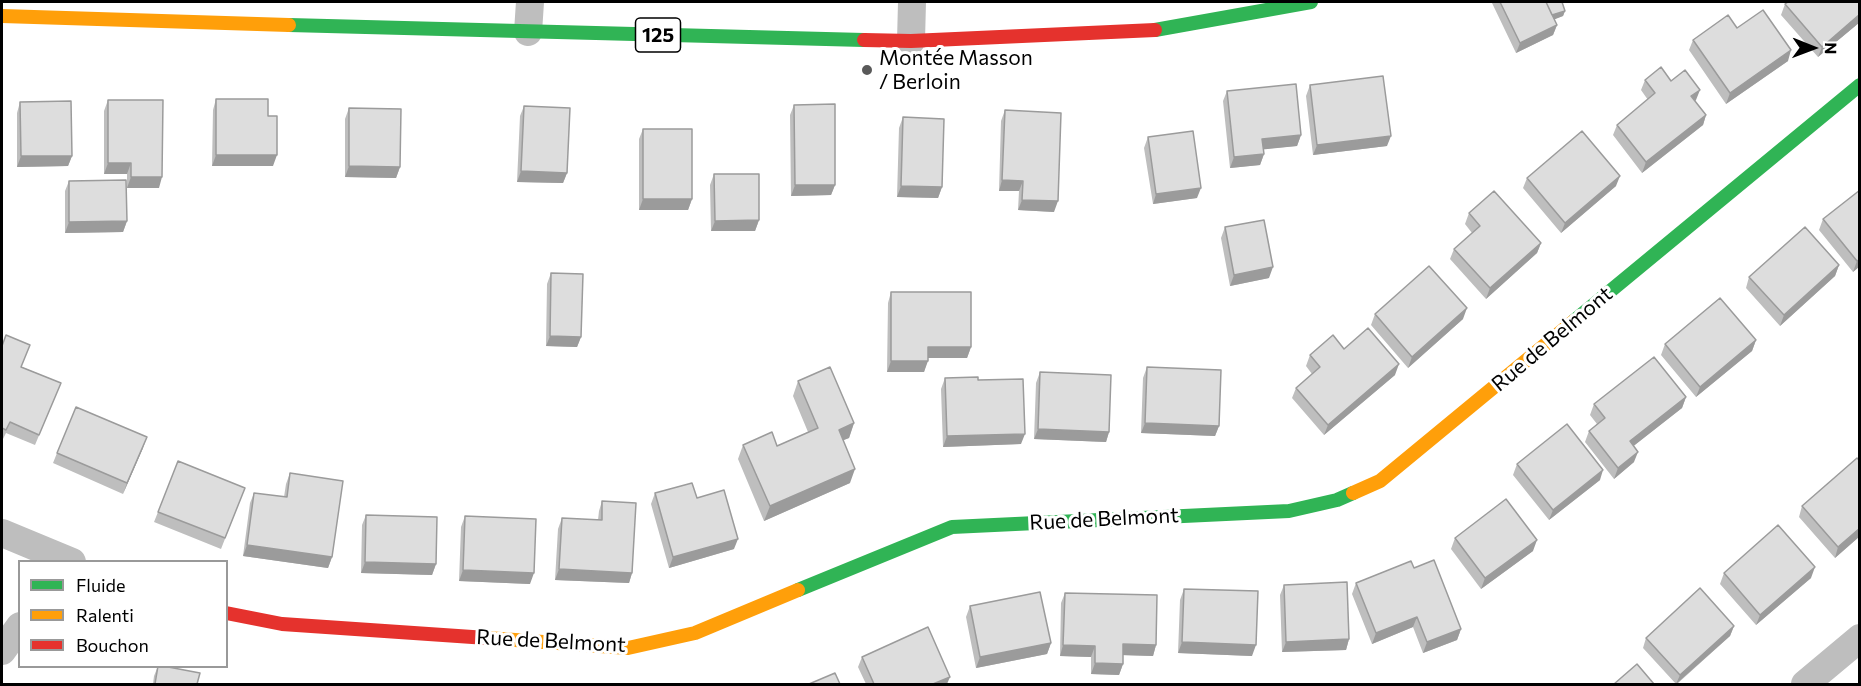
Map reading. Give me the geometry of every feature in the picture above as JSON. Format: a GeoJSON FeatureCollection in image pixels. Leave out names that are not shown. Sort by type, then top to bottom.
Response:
{"type":"FeatureCollection","features":[{"type":"Feature","properties":{"kind":"street"},"geometry":{"type":"LineString","coordinates":[[528,32],[530,2]]}},
{"type":"Feature","properties":{"kind":"street"},"geometry":{"type":"LineString","coordinates":[[911,41],[912,2]]}},
{"type":"Feature","properties":{"kind":"street","name":"125"},"geometry":{"type":"LineString","coordinates":[[2,16],[911,41],[1165,30],[1311,2]]}},
{"type":"Feature","properties":{"kind":"street","name":"Rue de Belmont"},"geometry":{"type":"LineString","coordinates":[[228,613],[282,624],[628,648],[695,633],[952,527],[1289,511],[1337,500],[1380,481],[1860,85]]}},
{"type":"Feature","properties":{"kind":"street"},"geometry":{"type":"LineString","coordinates":[[2,533],[70,560]]}},
{"type":"Feature","properties":{"kind":"street"},"geometry":{"type":"LineString","coordinates":[[2,651],[5,643],[18,628]]}},
{"type":"Feature","properties":{"kind":"street"},"geometry":{"type":"LineString","coordinates":[[1805,684],[1860,638]]}},
{"type":"Feature","properties":{"kind":"building"},"geometry":{"type":"Polygon","coordinates":[[[1500,2],[1546,2],[1557,25],[1520,43],[1500,2]]]}},
{"type":"Feature","properties":{"kind":"building"},"geometry":{"type":"Polygon","coordinates":[[[1546,2],[1562,2],[1565,11],[1552,15],[1546,2]]]}},
{"type":"Feature","properties":{"kind":"building"},"geometry":{"type":"Polygon","coordinates":[[[1788,2],[1860,2],[1860,14],[1822,47],[1785,4],[1788,2]]]}},
{"type":"Feature","properties":{"kind":"building"},"geometry":{"type":"Polygon","coordinates":[[[1763,10],[1791,50],[1730,93],[1693,40],[1728,15],[1737,28],[1763,10]]]}},
{"type":"Feature","properties":{"kind":"building"},"geometry":{"type":"Polygon","coordinates":[[[1661,67],[1671,81],[1685,70],[1700,90],[1691,96],[1706,115],[1646,162],[1617,125],[1655,93],[1645,80],[1661,67]]]}},
{"type":"Feature","properties":{"kind":"building"},"geometry":{"type":"Polygon","coordinates":[[[1383,76],[1391,136],[1317,145],[1310,85],[1383,76]]]}},
{"type":"Feature","properties":{"kind":"building"},"geometry":{"type":"Polygon","coordinates":[[[1296,84],[1301,135],[1262,139],[1264,154],[1234,157],[1227,91],[1296,84]]]}},
{"type":"Feature","properties":{"kind":"building"},"geometry":{"type":"Polygon","coordinates":[[[216,99],[268,99],[268,116],[277,116],[277,155],[216,155],[216,99]]]}},
{"type":"Feature","properties":{"kind":"building"},"geometry":{"type":"Polygon","coordinates":[[[108,100],[163,100],[162,177],[131,177],[131,163],[108,163],[108,100]]]}},
{"type":"Feature","properties":{"kind":"building"},"geometry":{"type":"Polygon","coordinates":[[[71,101],[72,156],[21,156],[20,102],[71,101]]]}},
{"type":"Feature","properties":{"kind":"building"},"geometry":{"type":"Polygon","coordinates":[[[835,104],[835,185],[795,185],[794,105],[835,104]]]}},
{"type":"Feature","properties":{"kind":"building"},"geometry":{"type":"Polygon","coordinates":[[[524,106],[570,108],[567,173],[521,171],[524,106]]]}},
{"type":"Feature","properties":{"kind":"building"},"geometry":{"type":"Polygon","coordinates":[[[349,108],[401,109],[400,167],[349,166],[349,108]]]}},
{"type":"Feature","properties":{"kind":"building"},"geometry":{"type":"Polygon","coordinates":[[[1005,110],[1061,113],[1058,201],[1022,200],[1023,181],[1002,180],[1005,110]]]}},
{"type":"Feature","properties":{"kind":"building"},"geometry":{"type":"Polygon","coordinates":[[[903,117],[944,119],[942,187],[901,186],[903,117]]]}},
{"type":"Feature","properties":{"kind":"building"},"geometry":{"type":"Polygon","coordinates":[[[643,129],[692,129],[692,199],[643,199],[643,129]]]}},
{"type":"Feature","properties":{"kind":"building"},"geometry":{"type":"Polygon","coordinates":[[[1193,131],[1201,188],[1156,194],[1148,137],[1193,131]]]}},
{"type":"Feature","properties":{"kind":"building"},"geometry":{"type":"Polygon","coordinates":[[[1582,131],[1620,176],[1565,223],[1527,178],[1582,131]]]}},
{"type":"Feature","properties":{"kind":"building"},"geometry":{"type":"Polygon","coordinates":[[[714,174],[759,174],[759,220],[715,221],[714,174]]]}},
{"type":"Feature","properties":{"kind":"building"},"geometry":{"type":"Polygon","coordinates":[[[126,180],[127,221],[69,222],[69,181],[126,180]]]}},
{"type":"Feature","properties":{"kind":"building"},"geometry":{"type":"Polygon","coordinates":[[[1860,190],[1860,259],[1857,261],[1823,219],[1860,190]]]}},
{"type":"Feature","properties":{"kind":"building"},"geometry":{"type":"Polygon","coordinates":[[[1494,191],[1541,243],[1490,288],[1454,249],[1480,226],[1469,213],[1494,191]]]}},
{"type":"Feature","properties":{"kind":"building"},"geometry":{"type":"Polygon","coordinates":[[[1264,220],[1273,267],[1234,275],[1225,227],[1264,220]]]}},
{"type":"Feature","properties":{"kind":"building"},"geometry":{"type":"Polygon","coordinates":[[[1805,227],[1839,265],[1784,315],[1749,277],[1805,227]]]}},
{"type":"Feature","properties":{"kind":"building"},"geometry":{"type":"Polygon","coordinates":[[[1429,266],[1467,308],[1412,357],[1375,314],[1429,266]]]}},
{"type":"Feature","properties":{"kind":"building"},"geometry":{"type":"Polygon","coordinates":[[[551,273],[583,274],[581,337],[550,336],[551,273]]]}},
{"type":"Feature","properties":{"kind":"building"},"geometry":{"type":"Polygon","coordinates":[[[891,292],[971,292],[971,347],[928,347],[928,361],[891,361],[891,292]]]}},
{"type":"Feature","properties":{"kind":"building"},"geometry":{"type":"Polygon","coordinates":[[[1720,298],[1756,340],[1700,387],[1665,344],[1720,298]]]}},
{"type":"Feature","properties":{"kind":"building"},"geometry":{"type":"Polygon","coordinates":[[[1368,328],[1399,364],[1328,425],[1296,388],[1320,367],[1310,355],[1333,335],[1344,349],[1368,328]]]}},
{"type":"Feature","properties":{"kind":"building"},"geometry":{"type":"Polygon","coordinates":[[[6,335],[30,345],[21,367],[61,383],[39,435],[10,422],[6,430],[2,428],[2,346],[6,335]]]}},
{"type":"Feature","properties":{"kind":"building"},"geometry":{"type":"Polygon","coordinates":[[[1654,357],[1686,397],[1630,441],[1638,452],[1618,468],[1589,431],[1605,418],[1594,404],[1654,357]]]}},
{"type":"Feature","properties":{"kind":"building"},"geometry":{"type":"Polygon","coordinates":[[[830,367],[854,423],[839,430],[855,469],[770,506],[743,445],[772,432],[777,446],[818,428],[798,381],[830,367]]]}},
{"type":"Feature","properties":{"kind":"building"},"geometry":{"type":"Polygon","coordinates":[[[1147,367],[1221,370],[1219,426],[1145,423],[1147,367]]]}},
{"type":"Feature","properties":{"kind":"building"},"geometry":{"type":"Polygon","coordinates":[[[1040,372],[1111,375],[1109,432],[1038,429],[1040,372]]]}},
{"type":"Feature","properties":{"kind":"building"},"geometry":{"type":"Polygon","coordinates":[[[978,377],[978,380],[1023,379],[1025,434],[947,436],[945,378],[978,377]]]}},
{"type":"Feature","properties":{"kind":"building"},"geometry":{"type":"Polygon","coordinates":[[[76,407],[147,437],[127,483],[57,453],[76,407]]]}},
{"type":"Feature","properties":{"kind":"building"},"geometry":{"type":"Polygon","coordinates":[[[1567,424],[1603,470],[1553,510],[1517,464],[1567,424]]]}},
{"type":"Feature","properties":{"kind":"building"},"geometry":{"type":"Polygon","coordinates":[[[1857,458],[1860,461],[1860,528],[1838,547],[1802,506],[1857,458]]]}},
{"type":"Feature","properties":{"kind":"building"},"geometry":{"type":"Polygon","coordinates":[[[178,461],[245,488],[225,538],[158,512],[178,461]]]}},
{"type":"Feature","properties":{"kind":"building"},"geometry":{"type":"Polygon","coordinates":[[[290,473],[343,481],[332,557],[247,545],[254,493],[287,497],[290,473]]]}},
{"type":"Feature","properties":{"kind":"building"},"geometry":{"type":"Polygon","coordinates":[[[692,483],[697,498],[724,490],[738,539],[673,557],[655,493],[692,483]]]}},
{"type":"Feature","properties":{"kind":"building"},"geometry":{"type":"Polygon","coordinates":[[[1506,499],[1537,540],[1485,578],[1455,538],[1506,499]]]}},
{"type":"Feature","properties":{"kind":"building"},"geometry":{"type":"Polygon","coordinates":[[[602,501],[636,503],[632,573],[559,569],[562,518],[602,520],[602,501]]]}},
{"type":"Feature","properties":{"kind":"building"},"geometry":{"type":"Polygon","coordinates":[[[366,515],[437,517],[436,564],[365,562],[366,515]]]}},
{"type":"Feature","properties":{"kind":"building"},"geometry":{"type":"Polygon","coordinates":[[[465,516],[536,519],[534,573],[463,570],[465,516]]]}},
{"type":"Feature","properties":{"kind":"building"},"geometry":{"type":"Polygon","coordinates":[[[1778,525],[1815,567],[1760,615],[1724,573],[1778,525]]]}},
{"type":"Feature","properties":{"kind":"building"},"geometry":{"type":"Polygon","coordinates":[[[1434,560],[1461,629],[1427,642],[1417,617],[1376,633],[1356,583],[1411,561],[1414,568],[1434,560]]]}},
{"type":"Feature","properties":{"kind":"building"},"geometry":{"type":"Polygon","coordinates":[[[1347,582],[1349,639],[1286,642],[1284,585],[1347,582]]]}},
{"type":"Feature","properties":{"kind":"building"},"geometry":{"type":"Polygon","coordinates":[[[1700,588],[1734,626],[1680,675],[1646,638],[1700,588]]]}},
{"type":"Feature","properties":{"kind":"building"},"geometry":{"type":"Polygon","coordinates":[[[1184,589],[1258,591],[1256,645],[1182,642],[1184,589]]]}},
{"type":"Feature","properties":{"kind":"building"},"geometry":{"type":"Polygon","coordinates":[[[1040,592],[1051,643],[980,657],[970,606],[1040,592]]]}},
{"type":"Feature","properties":{"kind":"building"},"geometry":{"type":"Polygon","coordinates":[[[1065,593],[1157,595],[1156,645],[1123,644],[1123,664],[1095,663],[1095,646],[1063,645],[1065,593]]]}},
{"type":"Feature","properties":{"kind":"building"},"geometry":{"type":"Polygon","coordinates":[[[928,627],[950,677],[933,684],[874,684],[862,657],[928,627]]]}},
{"type":"Feature","properties":{"kind":"building"},"geometry":{"type":"Polygon","coordinates":[[[1637,664],[1654,684],[1614,684],[1637,664]]]}},
{"type":"Feature","properties":{"kind":"building"},"geometry":{"type":"Polygon","coordinates":[[[158,668],[174,668],[200,673],[197,684],[155,684],[158,668]]]}},
{"type":"Feature","properties":{"kind":"building"},"geometry":{"type":"Polygon","coordinates":[[[835,673],[840,684],[809,684],[835,673]]]}},
{"type":"Feature","properties":{"kind":"traffic: fast"},"geometry":{"type":"LineString","coordinates":[[1155,30],[1311,2]]}},
{"type":"Feature","properties":{"kind":"traffic: fast"},"geometry":{"type":"LineString","coordinates":[[289,25],[864,40]]}},
{"type":"Feature","properties":{"kind":"traffic: fast"},"geometry":{"type":"LineString","coordinates":[[1574,321],[1860,85]]}},
{"type":"Feature","properties":{"kind":"traffic: fast"},"geometry":{"type":"LineString","coordinates":[[798,590],[952,527],[1289,511],[1337,500],[1353,493]]}},
{"type":"Feature","properties":{"kind":"traffic: slow"},"geometry":{"type":"LineString","coordinates":[[2,16],[289,25]]}},
{"type":"Feature","properties":{"kind":"traffic: slow"},"geometry":{"type":"LineString","coordinates":[[1353,493],[1380,481],[1574,321]]}},
{"type":"Feature","properties":{"kind":"traffic: slow"},"geometry":{"type":"LineString","coordinates":[[487,638],[628,648],[695,633],[798,590]]}},
{"type":"Feature","properties":{"kind":"traffic: jam"},"geometry":{"type":"LineString","coordinates":[[864,40],[911,41],[1155,30]]}},
{"type":"Feature","properties":{"kind":"traffic: jam"},"geometry":{"type":"LineString","coordinates":[[228,613],[282,624],[487,638]]}},
{"type":"Feature","properties":{"kind":"place","name":"Montée Masson / Berloin"},"geometry":{"type":"Point","coordinates":[867,70]}}]}
